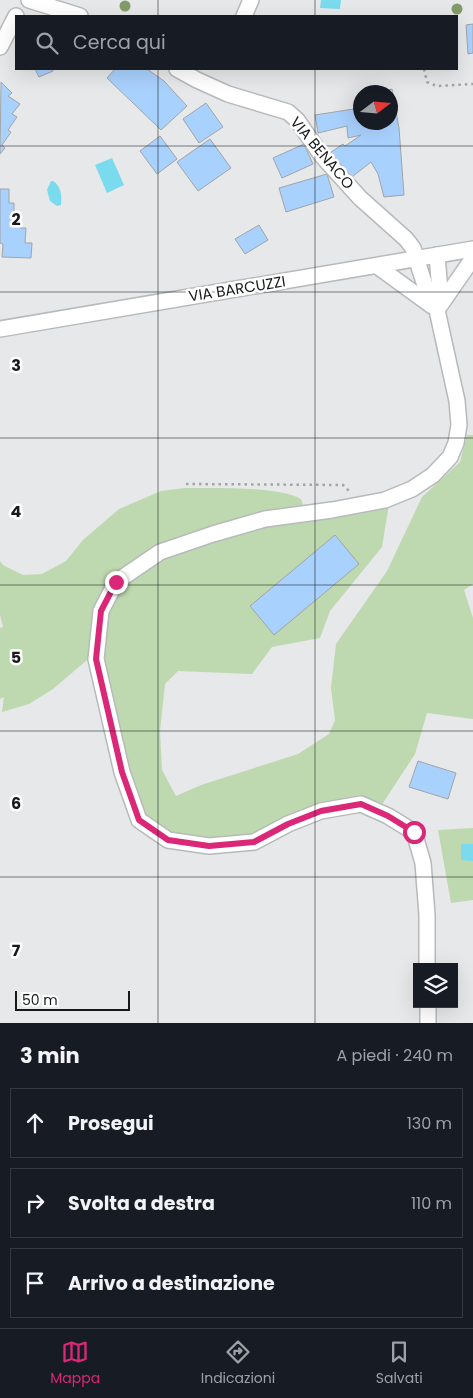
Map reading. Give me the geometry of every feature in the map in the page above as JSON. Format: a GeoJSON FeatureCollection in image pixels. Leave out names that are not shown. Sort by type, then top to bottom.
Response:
{"type":"FeatureCollection","features":[{"type":"Feature","properties":{"kind":"street"},"geometry":{"type":"LineString","coordinates":[[17,15],[25,0]]}},
{"type":"Feature","properties":{"kind":"street"},"geometry":{"type":"LineString","coordinates":[[29,0],[77,15]]}},
{"type":"Feature","properties":{"kind":"street"},"geometry":{"type":"LineString","coordinates":[[244,15],[251,0]]}},
{"type":"Feature","properties":{"kind":"street"},"geometry":{"type":"LineString","coordinates":[[0,47],[15,18]]}},
{"type":"Feature","properties":{"kind":"street","name":"VIA BENACO"},"geometry":{"type":"LineString","coordinates":[[182,70],[202,75],[228,94],[288,112],[322,156],[360,198],[406,239],[413,248],[428,295],[437,310]]}},
{"type":"Feature","properties":{"kind":"street","name":"VIA BARCUZZI"},"geometry":{"type":"LineString","coordinates":[[0,329],[473,249]]}},
{"type":"Feature","properties":{"kind":"street"},"geometry":{"type":"LineString","coordinates":[[427,963],[427,915],[422,863],[414,832],[388,816],[361,804],[321,811],[288,824],[254,842],[209,846],[168,840],[139,820],[122,772],[96,659],[101,611],[116,582],[160,552],[212,534],[265,519],[332,510],[385,500],[412,489],[433,475],[450,457],[456,443],[459,425],[457,401],[437,310],[440,292],[437,255]]}},
{"type":"Feature","properties":{"kind":"street"},"geometry":{"type":"LineString","coordinates":[[437,310],[473,258]]}},
{"type":"Feature","properties":{"kind":"street"},"geometry":{"type":"LineString","coordinates":[[377,266],[437,310]]}},
{"type":"Feature","properties":{"kind":"street"},"geometry":{"type":"LineString","coordinates":[[428,1008],[428,1023]]}},
{"type":"Feature","properties":{"kind":"path"},"geometry":{"type":"LineString","coordinates":[[424,70],[427,82],[437,86],[473,84]]}},
{"type":"Feature","properties":{"kind":"path"},"geometry":{"type":"LineString","coordinates":[[186,484],[343,485],[364,503]]}},
{"type":"Feature","properties":{"kind":"green space"},"geometry":{"type":"Polygon","coordinates":[[[467,435],[473,435],[473,584],[464,590],[473,618],[473,719],[427,713],[415,754],[383,803],[360,799],[253,837],[207,842],[168,836],[142,818],[125,769],[101,654],[107,613],[124,584],[167,556],[267,524],[389,504],[382,547],[330,611],[320,638],[272,647],[252,674],[178,671],[165,684],[160,731],[162,770],[176,796],[201,785],[298,754],[329,734],[335,720],[331,688],[336,644],[387,571],[422,497],[460,462],[467,435]]]}},
{"type":"Feature","properties":{"kind":"green space"},"geometry":{"type":"Polygon","coordinates":[[[185,488],[228,488],[277,492],[301,499],[305,511],[252,519],[112,582],[93,655],[53,689],[29,704],[2,712],[4,697],[0,699],[0,628],[3,627],[0,615],[0,561],[3,565],[23,575],[42,574],[66,561],[83,540],[119,509],[161,491],[185,488]]]}},
{"type":"Feature","properties":{"kind":"green space"},"geometry":{"type":"Polygon","coordinates":[[[473,828],[473,900],[451,903],[438,830],[473,828]]]}},
{"type":"Feature","properties":{"kind":"water"},"geometry":{"type":"Polygon","coordinates":[[[321,0],[341,0],[340,9],[320,8],[321,0]]]}},
{"type":"Feature","properties":{"kind":"water"},"geometry":{"type":"Polygon","coordinates":[[[112,158],[124,185],[107,193],[95,165],[112,158]]]}},
{"type":"Feature","properties":{"kind":"water"},"geometry":{"type":"Polygon","coordinates":[[[51,181],[56,183],[59,188],[61,205],[57,206],[50,201],[47,190],[51,181]]]}},
{"type":"Feature","properties":{"kind":"water"},"geometry":{"type":"Polygon","coordinates":[[[461,844],[473,844],[473,861],[461,860],[461,844]]]}},
{"type":"Feature","properties":{"kind":"building"},"geometry":{"type":"Polygon","coordinates":[[[473,24],[473,53],[468,54],[466,25],[473,24]]]}},
{"type":"Feature","properties":{"kind":"building"},"geometry":{"type":"Polygon","coordinates":[[[36,70],[53,71],[39,77],[36,70]]]}},
{"type":"Feature","properties":{"kind":"building"},"geometry":{"type":"Polygon","coordinates":[[[114,70],[148,70],[164,81],[187,106],[161,130],[107,78],[114,70]]]}},
{"type":"Feature","properties":{"kind":"building"},"geometry":{"type":"Polygon","coordinates":[[[1,82],[12,93],[8,96],[20,104],[12,114],[17,117],[8,130],[11,132],[2,145],[5,148],[0,154],[1,82]]]}},
{"type":"Feature","properties":{"kind":"building"},"geometry":{"type":"Polygon","coordinates":[[[206,103],[223,127],[199,143],[183,119],[206,103]]]}},
{"type":"Feature","properties":{"kind":"building"},"geometry":{"type":"Polygon","coordinates":[[[353,109],[353,130],[398,130],[398,122],[404,195],[384,197],[378,174],[371,162],[348,180],[327,155],[361,135],[348,138],[347,126],[318,133],[315,115],[353,109]]]}},
{"type":"Feature","properties":{"kind":"building"},"geometry":{"type":"Polygon","coordinates":[[[160,136],[177,159],[157,174],[140,151],[160,136]]]}},
{"type":"Feature","properties":{"kind":"building"},"geometry":{"type":"Polygon","coordinates":[[[210,139],[231,168],[198,191],[177,162],[210,139]]]}},
{"type":"Feature","properties":{"kind":"building"},"geometry":{"type":"Polygon","coordinates":[[[304,144],[313,164],[282,178],[273,158],[304,144]]]}},
{"type":"Feature","properties":{"kind":"building"},"geometry":{"type":"Polygon","coordinates":[[[327,174],[334,197],[286,212],[279,188],[327,174]]]}},
{"type":"Feature","properties":{"kind":"building"},"geometry":{"type":"Polygon","coordinates":[[[0,189],[9,189],[9,203],[14,203],[14,216],[20,217],[20,228],[26,228],[25,243],[32,243],[31,258],[2,257],[3,244],[0,243],[0,189]]]}},
{"type":"Feature","properties":{"kind":"building"},"geometry":{"type":"Polygon","coordinates":[[[259,225],[268,240],[245,254],[235,239],[259,225]]]}},
{"type":"Feature","properties":{"kind":"building"},"geometry":{"type":"Polygon","coordinates":[[[335,535],[359,564],[274,635],[250,606],[335,535]]]}},
{"type":"Feature","properties":{"kind":"building"},"geometry":{"type":"Polygon","coordinates":[[[418,761],[456,773],[448,799],[409,787],[418,761]]]}},
{"type":"Feature","properties":{"kind":"route"},"geometry":{"type":"LineString","coordinates":[[116,582],[101,611],[96,659],[122,772],[139,820],[168,840],[209,846],[254,842],[288,824],[321,811],[361,804],[388,816],[414,832]]}}]}
